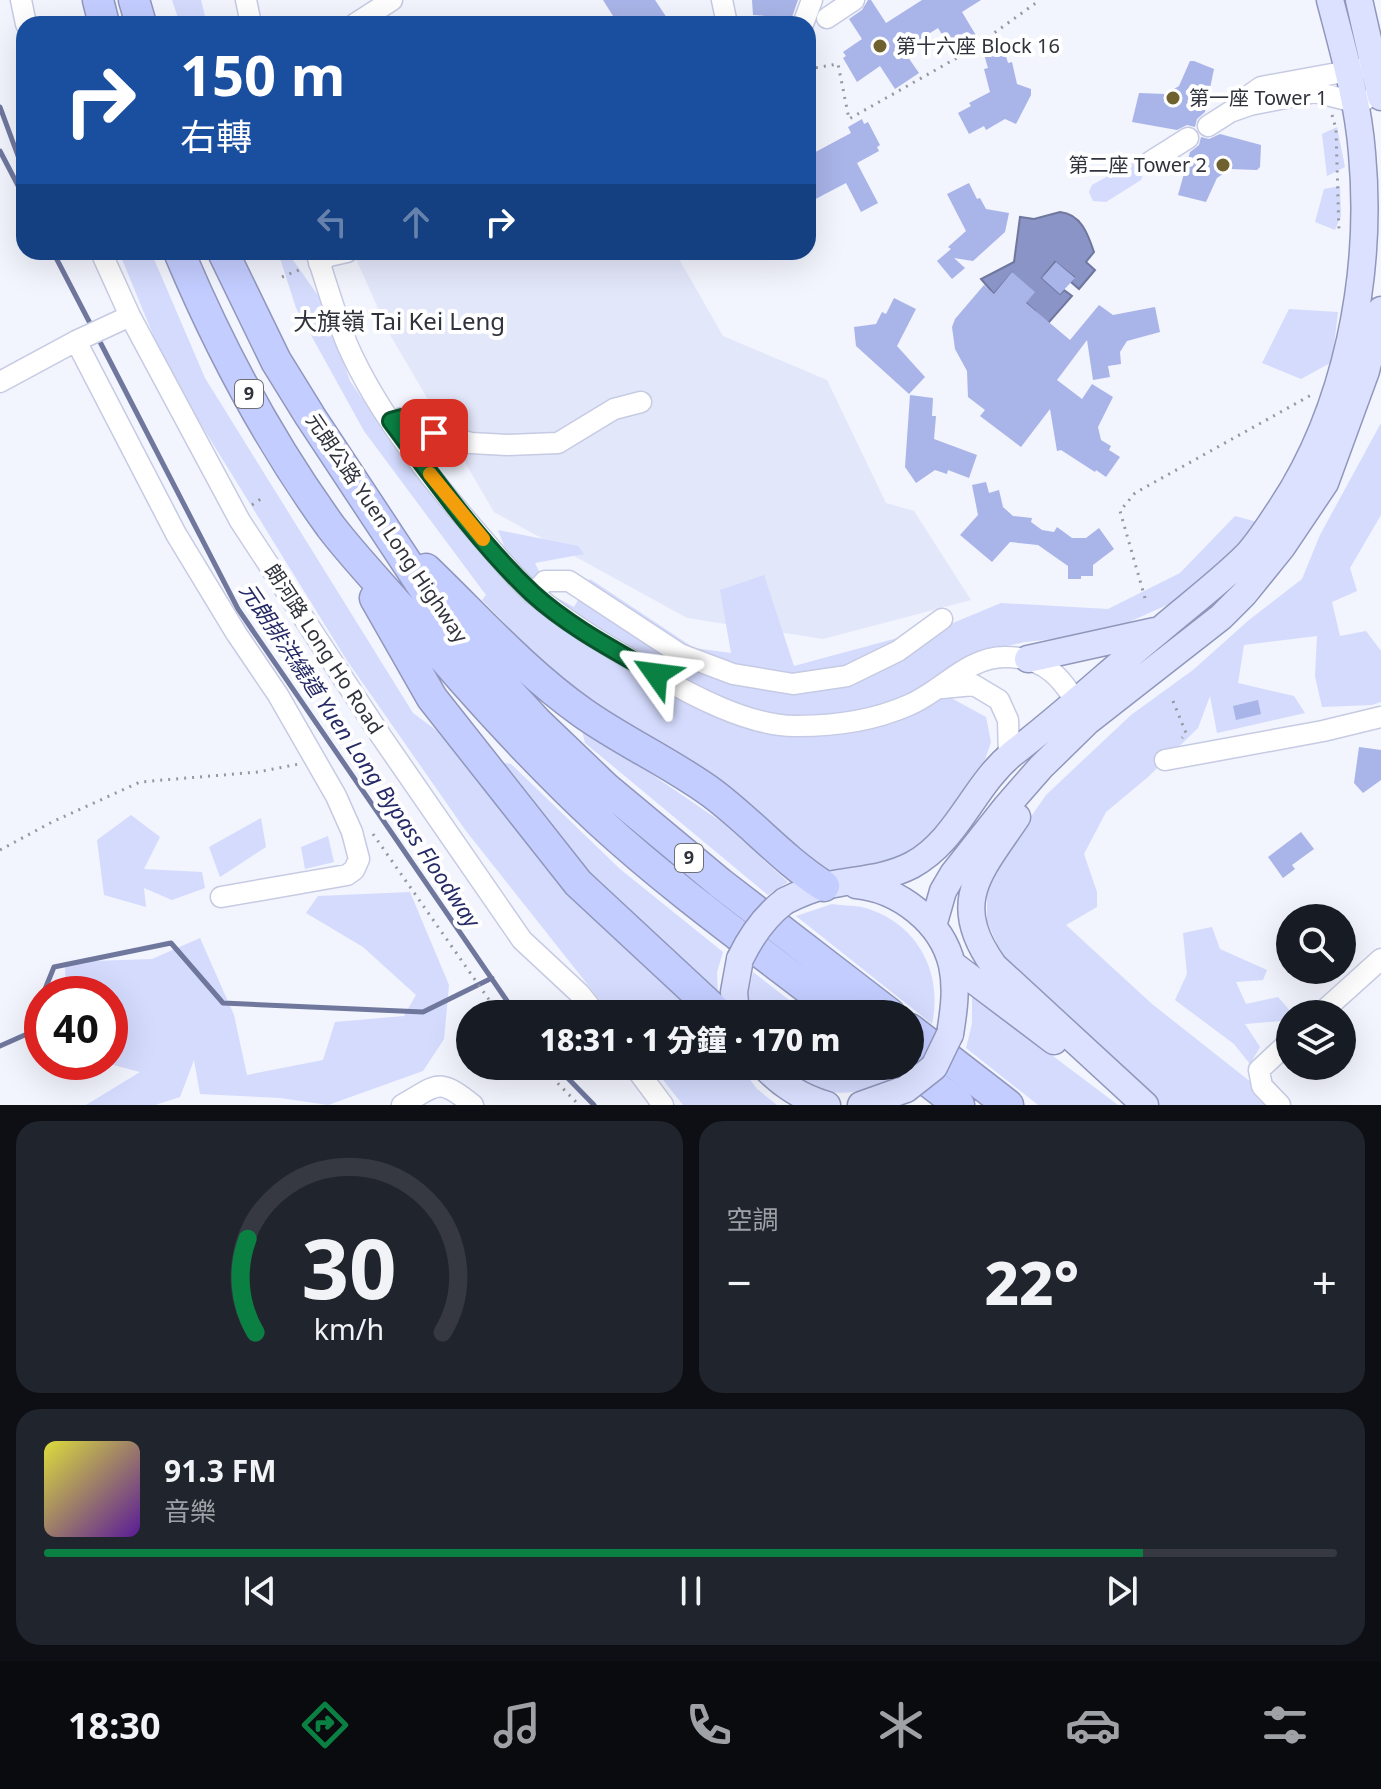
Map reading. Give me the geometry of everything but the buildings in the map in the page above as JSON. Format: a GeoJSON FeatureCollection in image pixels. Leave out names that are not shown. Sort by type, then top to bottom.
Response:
{"type":"FeatureCollection","features":[{"type":"Feature","properties":{"kind":"highway","name":"元朗公路 Yuen Long Highway"},"geometry":{"type":"LineString","coordinates":[[183,260],[242,382],[302,484],[332,528],[458,677],[549,774],[602,824],[823,1000]]}},
{"type":"Feature","properties":{"kind":"highway","name":"元朗公路 Yuen Long Highway"},"geometry":{"type":"LineString","coordinates":[[227,260],[276,361],[438,610],[463,642],[576,760],[699,866],[872,1000]]}},
{"type":"Feature","properties":{"kind":"highway"},"geometry":{"type":"LineString","coordinates":[[332,528],[432,698],[514,805],[578,883],[704,1000]]}},
{"type":"Feature","properties":{"kind":"highway"},"geometry":{"type":"LineString","coordinates":[[389,535],[545,684],[599,724],[707,790],[744,817],[786,859],[832,885]]}},
{"type":"Feature","properties":{"kind":"highway"},"geometry":{"type":"LineString","coordinates":[[924,1040],[1008,1105]]}},
{"type":"Feature","properties":{"kind":"highway"},"geometry":{"type":"LineString","coordinates":[[911,1080],[959,1105]]}},
{"type":"Feature","properties":{"kind":"main road"},"geometry":{"type":"LineString","coordinates":[[933,926],[943,891],[968,853],[1078,720],[1158,631],[1207,591],[1255,545],[1298,483],[1328,417],[1354,324],[1364,211],[1363,154],[1343,107],[1348,72],[1330,0]]}},
{"type":"Feature","properties":{"kind":"main road"},"geometry":{"type":"LineString","coordinates":[[1359,0],[1378,66],[1381,97]]}},
{"type":"Feature","properties":{"kind":"main road"},"geometry":{"type":"LineString","coordinates":[[735,1000],[740,959],[757,929],[773,910],[785,901],[832,885],[891,874],[925,857],[953,829],[1009,757],[1078,720],[1221,617],[1244,594],[1282,547],[1325,483],[1366,371],[1381,310]]}},
{"type":"Feature","properties":{"kind":"main road"},"geometry":{"type":"LineString","coordinates":[[1028,659],[1158,631]]}},
{"type":"Feature","properties":{"kind":"main road"},"geometry":{"type":"LineString","coordinates":[[1078,720],[979,873],[971,902],[972,922],[980,946],[994,966],[1145,1105]]}},
{"type":"Feature","properties":{"kind":"main road"},"geometry":{"type":"LineString","coordinates":[[832,885],[885,891],[905,902],[933,926],[946,947],[952,964],[955,1004],[950,1034],[934,1067],[924,1071]]}},
{"type":"Feature","properties":{"kind":"main road"},"geometry":{"type":"LineString","coordinates":[[952,964],[1137,1105]]}},
{"type":"Feature","properties":{"kind":"main road"},"geometry":{"type":"LineString","coordinates":[[777,1080],[804,1098],[827,1105]]}},
{"type":"Feature","properties":{"kind":"main road"},"geometry":{"type":"LineString","coordinates":[[861,1105],[904,1080]]}},
{"type":"Feature","properties":{"kind":"street"},"geometry":{"type":"LineString","coordinates":[[367,16],[392,0]]}},
{"type":"Feature","properties":{"kind":"street"},"geometry":{"type":"LineString","coordinates":[[1208,126],[1261,87],[1378,66]]}},
{"type":"Feature","properties":{"kind":"street"},"geometry":{"type":"LineString","coordinates":[[1230,112],[1264,101],[1315,92],[1343,107],[1381,97]]}},
{"type":"Feature","properties":{"kind":"street"},"geometry":{"type":"LineString","coordinates":[[1150,162],[1188,138]]}},
{"type":"Feature","properties":{"kind":"street","name":"朗河路 Long Ho Road"},"geometry":{"type":"LineString","coordinates":[[104,260],[126,318],[240,521],[381,736],[522,940],[585,1000]]}},
{"type":"Feature","properties":{"kind":"street"},"geometry":{"type":"LineString","coordinates":[[318,260],[347,344],[391,421],[452,503],[533,594],[589,634],[679,688],[748,718],[792,727],[838,725],[909,705],[942,688],[973,663],[1002,657],[1028,659],[1045,665],[1054,673],[1078,720]]}},
{"type":"Feature","properties":{"kind":"street"},"geometry":{"type":"LineString","coordinates":[[0,382],[126,318]]}},
{"type":"Feature","properties":{"kind":"street"},"geometry":{"type":"LineString","coordinates":[[76,341],[176,534],[278,695],[336,796],[352,832],[359,859],[358,865],[347,875],[221,897]]}},
{"type":"Feature","properties":{"kind":"street"},"geometry":{"type":"LineString","coordinates":[[391,421],[402,418],[434,433],[471,443],[558,443],[614,409],[641,402]]}},
{"type":"Feature","properties":{"kind":"street"},"geometry":{"type":"LineString","coordinates":[[533,594],[545,581],[569,581],[680,654],[733,674],[793,684],[847,676],[898,651],[942,619]]}},
{"type":"Feature","properties":{"kind":"street"},"geometry":{"type":"LineString","coordinates":[[942,688],[974,685],[999,700],[1008,720],[1009,757]]}},
{"type":"Feature","properties":{"kind":"street"},"geometry":{"type":"LineString","coordinates":[[1165,760],[1323,731],[1381,717]]}},
{"type":"Feature","properties":{"kind":"street"},"geometry":{"type":"LineString","coordinates":[[1336,1000],[1381,959]]}},
{"type":"Feature","properties":{"kind":"street"},"geometry":{"type":"LineString","coordinates":[[1276,1054],[1259,1070],[1262,1086],[1280,1105]]}},
{"type":"Feature","properties":{"kind":"street"},"geometry":{"type":"LineString","coordinates":[[644,1080],[663,1105]]}},
{"type":"Feature","properties":{"kind":"street"},"geometry":{"type":"LineString","coordinates":[[402,1105],[442,1084],[450,1086],[473,1105]]}},
{"type":"Feature","properties":{"kind":"path"},"geometry":{"type":"LineString","coordinates":[[816,68],[838,64],[849,119],[969,51],[1040,0]]}},
{"type":"Feature","properties":{"kind":"path"},"geometry":{"type":"LineString","coordinates":[[1339,233],[1336,129],[1343,107]]}},
{"type":"Feature","properties":{"kind":"path"},"geometry":{"type":"LineString","coordinates":[[282,277],[312,260]]}},
{"type":"Feature","properties":{"kind":"path"},"geometry":{"type":"LineString","coordinates":[[1145,598],[1120,511],[1135,493],[1315,393]]}},
{"type":"Feature","properties":{"kind":"path"},"geometry":{"type":"LineString","coordinates":[[1165,760],[1186,733],[1173,701]]}},
{"type":"Feature","properties":{"kind":"path"},"geometry":{"type":"LineString","coordinates":[[0,850],[52,822],[140,782],[258,772],[314,761]]}},
{"type":"Feature","properties":{"kind":"path"},"geometry":{"type":"LineString","coordinates":[[366,824],[489,1000]]}},
{"type":"Feature","properties":{"kind":"path"},"geometry":{"type":"LineString","coordinates":[[555,1080],[579,1105]]}},
{"type":"Feature","properties":{"kind":"shaded area"},"geometry":{"type":"Polygon","coordinates":[[[172,0],[201,0],[205,16],[177,16],[172,0]]]}},
{"type":"Feature","properties":{"kind":"shaded area"},"geometry":{"type":"Polygon","coordinates":[[[1337,127],[1345,167],[1327,176],[1322,134],[1337,127]]]}},
{"type":"Feature","properties":{"kind":"shaded area"},"geometry":{"type":"Polygon","coordinates":[[[1133,162],[1141,167],[1141,180],[1106,202],[1093,201],[1089,192],[1092,185],[1133,162]]]}},
{"type":"Feature","properties":{"kind":"shaded area"},"geometry":{"type":"Polygon","coordinates":[[[1340,186],[1341,216],[1335,230],[1315,222],[1324,189],[1340,186]]]}},
{"type":"Feature","properties":{"kind":"shaded area"},"geometry":{"type":"Polygon","coordinates":[[[1060,212],[1073,217],[1083,226],[1094,252],[1086,262],[1095,270],[1079,289],[1071,282],[1074,277],[1055,262],[1042,278],[1060,294],[1064,290],[1072,296],[1043,329],[1029,318],[1035,311],[1026,303],[1012,273],[994,294],[981,279],[1014,262],[1020,217],[1034,219],[1060,212]]]}},
{"type":"Feature","properties":{"kind":"shaded area"},"geometry":{"type":"Polygon","coordinates":[[[122,260],[154,260],[205,378],[413,713],[436,730],[568,890],[685,1000],[600,1000],[466,831],[346,659],[192,410],[154,337],[122,260]]]}},
{"type":"Feature","properties":{"kind":"shaded area"},"geometry":{"type":"Polygon","coordinates":[[[281,260],[293,260],[324,304],[350,381],[379,423],[506,551],[498,530],[578,546],[584,554],[535,563],[550,594],[574,607],[590,579],[694,648],[731,653],[720,590],[764,575],[794,666],[953,623],[1001,603],[1108,609],[1180,573],[1235,516],[1257,522],[1240,550],[1194,593],[1102,634],[1025,642],[976,653],[929,686],[986,717],[991,742],[977,783],[952,819],[902,862],[844,872],[827,869],[809,861],[556,675],[482,600],[486,595],[364,431],[296,308],[281,260]]]}},
{"type":"Feature","properties":{"kind":"shaded area"},"geometry":{"type":"Polygon","coordinates":[[[357,260],[680,260],[723,336],[827,380],[886,503],[914,511],[971,600],[823,639],[687,618],[494,512],[389,333],[357,260]]]}},
{"type":"Feature","properties":{"kind":"shaded area"},"geometry":{"type":"Polygon","coordinates":[[[1289,309],[1338,312],[1332,362],[1301,379],[1262,363],[1289,309]]]}},
{"type":"Feature","properties":{"kind":"shaded area"},"geometry":{"type":"Polygon","coordinates":[[[1381,423],[1381,515],[1350,568],[1357,591],[1332,602],[1340,636],[1366,631],[1381,651],[1381,702],[1322,707],[1315,676],[1317,636],[1244,645],[1238,683],[1294,696],[1305,713],[1217,733],[1210,696],[1198,728],[1148,777],[1106,812],[1084,854],[1097,892],[1097,907],[1066,925],[1152,1004],[1280,1105],[1159,1105],[1133,1085],[1004,960],[987,921],[987,896],[996,867],[1046,795],[1131,715],[1193,670],[1249,620],[1302,579],[1320,535],[1381,423]]]}},
{"type":"Feature","properties":{"kind":"shaded area"},"geometry":{"type":"Polygon","coordinates":[[[581,726],[723,823],[788,882],[768,895],[585,743],[581,726]]]}},
{"type":"Feature","properties":{"kind":"shaded area"},"geometry":{"type":"Polygon","coordinates":[[[494,761],[511,764],[620,869],[723,952],[717,972],[718,997],[598,886],[494,761]]]}},
{"type":"Feature","properties":{"kind":"shaded area"},"geometry":{"type":"Polygon","coordinates":[[[131,815],[160,837],[144,869],[202,872],[205,888],[172,900],[144,888],[146,907],[104,895],[97,840],[131,815]]]}},
{"type":"Feature","properties":{"kind":"shaded area"},"geometry":{"type":"Polygon","coordinates":[[[261,818],[266,847],[220,877],[209,847],[261,818]]]}},
{"type":"Feature","properties":{"kind":"shaded area"},"geometry":{"type":"Polygon","coordinates":[[[328,836],[334,862],[305,869],[301,847],[328,836]]]}},
{"type":"Feature","properties":{"kind":"shaded area"},"geometry":{"type":"Polygon","coordinates":[[[410,892],[449,985],[444,1039],[423,1071],[328,1105],[280,1098],[200,1094],[194,1060],[180,1097],[155,1105],[86,1105],[140,1072],[128,1069],[128,976],[65,976],[65,962],[152,959],[200,938],[234,1015],[247,1075],[323,1060],[335,1022],[404,1016],[416,995],[363,947],[306,913],[318,896],[410,892]]]}},
{"type":"Feature","properties":{"kind":"shaded area"},"geometry":{"type":"Polygon","coordinates":[[[832,904],[869,909],[901,927],[914,940],[930,970],[935,1005],[932,1024],[924,1018],[924,1000],[902,1000],[796,916],[832,904]]]}},
{"type":"Feature","properties":{"kind":"shaded area"},"geometry":{"type":"Polygon","coordinates":[[[1212,927],[1220,949],[1267,970],[1263,980],[1236,982],[1246,1004],[1278,997],[1281,1000],[1276,1000],[1276,1021],[1245,1024],[1260,1047],[1250,1064],[1234,1044],[1175,1000],[1187,974],[1183,933],[1212,927]]]}},
{"type":"Feature","properties":{"kind":"shaded area"},"geometry":{"type":"Polygon","coordinates":[[[753,972],[789,1000],[749,1000],[753,972]]]}},
{"type":"Feature","properties":{"kind":"shaded area"},"geometry":{"type":"Polygon","coordinates":[[[972,995],[1118,1105],[1038,1105],[966,1048],[972,1024],[972,995]]]}},
{"type":"Feature","properties":{"kind":"shaded area"},"geometry":{"type":"Polygon","coordinates":[[[663,1080],[750,1080],[777,1105],[683,1105],[663,1080]]]}},
{"type":"Feature","properties":{"kind":"shaded area"},"geometry":{"type":"Polygon","coordinates":[[[799,1080],[889,1080],[845,1093],[799,1080]]]}},
{"type":"Feature","properties":{"kind":"waterway","name":"元朗排洪繞道 Yuen Long Bypass Floodway"},"geometry":{"type":"LineString","coordinates":[[0,107],[16,150]]}},
{"type":"Feature","properties":{"kind":"waterway"},"geometry":{"type":"LineString","coordinates":[[0,151],[16,182]]}},
{"type":"Feature","properties":{"kind":"waterway","name":"元朗排洪繞道 Yuen Long Bypass Floodway"},"geometry":{"type":"LineString","coordinates":[[57,260],[93,329]]}},
{"type":"Feature","properties":{"kind":"waterway","name":"元朗排洪繞道 Yuen Long Bypass Floodway"},"geometry":{"type":"LineString","coordinates":[[98,338],[238,609],[506,1000]]}},
{"type":"Feature","properties":{"kind":"waterway"},"geometry":{"type":"LineString","coordinates":[[50,976],[54,967],[171,943],[223,1003],[423,1012],[492,978]]}},
{"type":"Feature","properties":{"kind":"waterway"},"geometry":{"type":"LineString","coordinates":[[0,1046],[24,1035]]}},
{"type":"Feature","properties":{"kind":"waterway","name":"元朗排洪繞道 Yuen Long Bypass Floodway"},"geometry":{"type":"LineString","coordinates":[[570,1080],[594,1105]]}},
{"type":"Feature","properties":{"kind":"slow traffic"},"geometry":{"type":"LineString","coordinates":[[430,474],[483,539]]}},
{"type":"Feature","properties":{"kind":"place","name":"第十六座 Block 16"},"geometry":{"type":"Point","coordinates":[880,46]}},
{"type":"Feature","properties":{"kind":"place","name":"第一座 Tower 1"},"geometry":{"type":"Point","coordinates":[1173,98]}},
{"type":"Feature","properties":{"kind":"place","name":"第二座 Tower 2"},"geometry":{"type":"Point","coordinates":[1223,165]}},
{"type":"Feature","properties":{"kind":"district","name":"大旗嶺 Tai Kei Leng"},"geometry":{"type":"Point","coordinates":[399,322]}},
{"type":"Feature","properties":{"kind":"route"},"geometry":{"type":"LineString","coordinates":[[434,433],[402,418],[391,421],[452,503],[533,594],[589,634],[656,674]]}}]}
